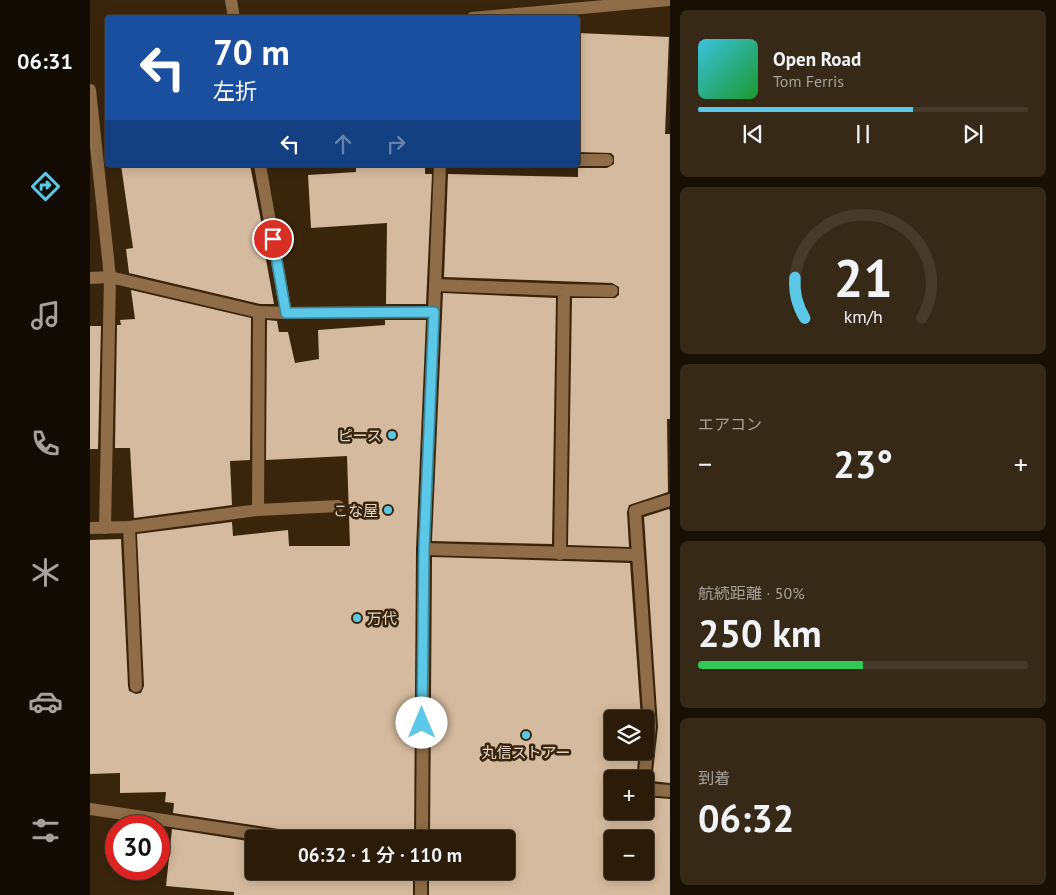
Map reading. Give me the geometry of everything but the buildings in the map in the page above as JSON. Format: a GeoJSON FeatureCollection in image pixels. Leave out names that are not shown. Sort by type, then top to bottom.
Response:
{"type":"FeatureCollection","features":[{"type":"Feature","properties":{"kind":"street"},"geometry":{"type":"LineString","coordinates":[[231,0],[234,15]]}},
{"type":"Feature","properties":{"kind":"street"},"geometry":{"type":"LineString","coordinates":[[505,15],[670,0]]}},
{"type":"Feature","properties":{"kind":"street"},"geometry":{"type":"LineString","coordinates":[[90,90],[110,277],[105,528]]}},
{"type":"Feature","properties":{"kind":"street"},"geometry":{"type":"LineString","coordinates":[[580,160],[607,160]]}},
{"type":"Feature","properties":{"kind":"street"},"geometry":{"type":"LineString","coordinates":[[260,167],[286,313]]}},
{"type":"Feature","properties":{"kind":"street"},"geometry":{"type":"LineString","coordinates":[[422,830],[424,549],[440,167]]}},
{"type":"Feature","properties":{"kind":"street"},"geometry":{"type":"LineString","coordinates":[[90,278],[110,277],[259,312],[434,312]]}},
{"type":"Feature","properties":{"kind":"street"},"geometry":{"type":"LineString","coordinates":[[435,285],[612,291]]}},
{"type":"Feature","properties":{"kind":"street"},"geometry":{"type":"LineString","coordinates":[[560,554],[564,290]]}},
{"type":"Feature","properties":{"kind":"street"},"geometry":{"type":"LineString","coordinates":[[258,510],[259,312]]}},
{"type":"Feature","properties":{"kind":"street"},"geometry":{"type":"LineString","coordinates":[[645,770],[650,727],[635,511],[670,500]]}},
{"type":"Feature","properties":{"kind":"street"},"geometry":{"type":"LineString","coordinates":[[90,528],[129,527],[258,510],[338,506]]}},
{"type":"Feature","properties":{"kind":"street"},"geometry":{"type":"LineString","coordinates":[[129,527],[136,686]]}},
{"type":"Feature","properties":{"kind":"street"},"geometry":{"type":"LineString","coordinates":[[424,549],[638,555]]}},
{"type":"Feature","properties":{"kind":"street"},"geometry":{"type":"LineString","coordinates":[[654,790],[670,791]]}},
{"type":"Feature","properties":{"kind":"street"},"geometry":{"type":"LineString","coordinates":[[90,809],[245,832]]}},
{"type":"Feature","properties":{"kind":"street"},"geometry":{"type":"LineString","coordinates":[[421,880],[421,895]]}},
{"type":"Feature","properties":{"kind":"place","name":"ピース"},"geometry":{"type":"Point","coordinates":[392,435]}},
{"type":"Feature","properties":{"kind":"place","name":"こな屋"},"geometry":{"type":"Point","coordinates":[388,510]}},
{"type":"Feature","properties":{"kind":"place","name":"万代"},"geometry":{"type":"Point","coordinates":[357,618]}},
{"type":"Feature","properties":{"kind":"place","name":"丸信ストアー"},"geometry":{"type":"Point","coordinates":[526,735]}},
{"type":"Feature","properties":{"kind":"route"},"geometry":{"type":"LineString","coordinates":[[273,239],[286,313],[434,312],[424,549],[422,723]]}}]}
